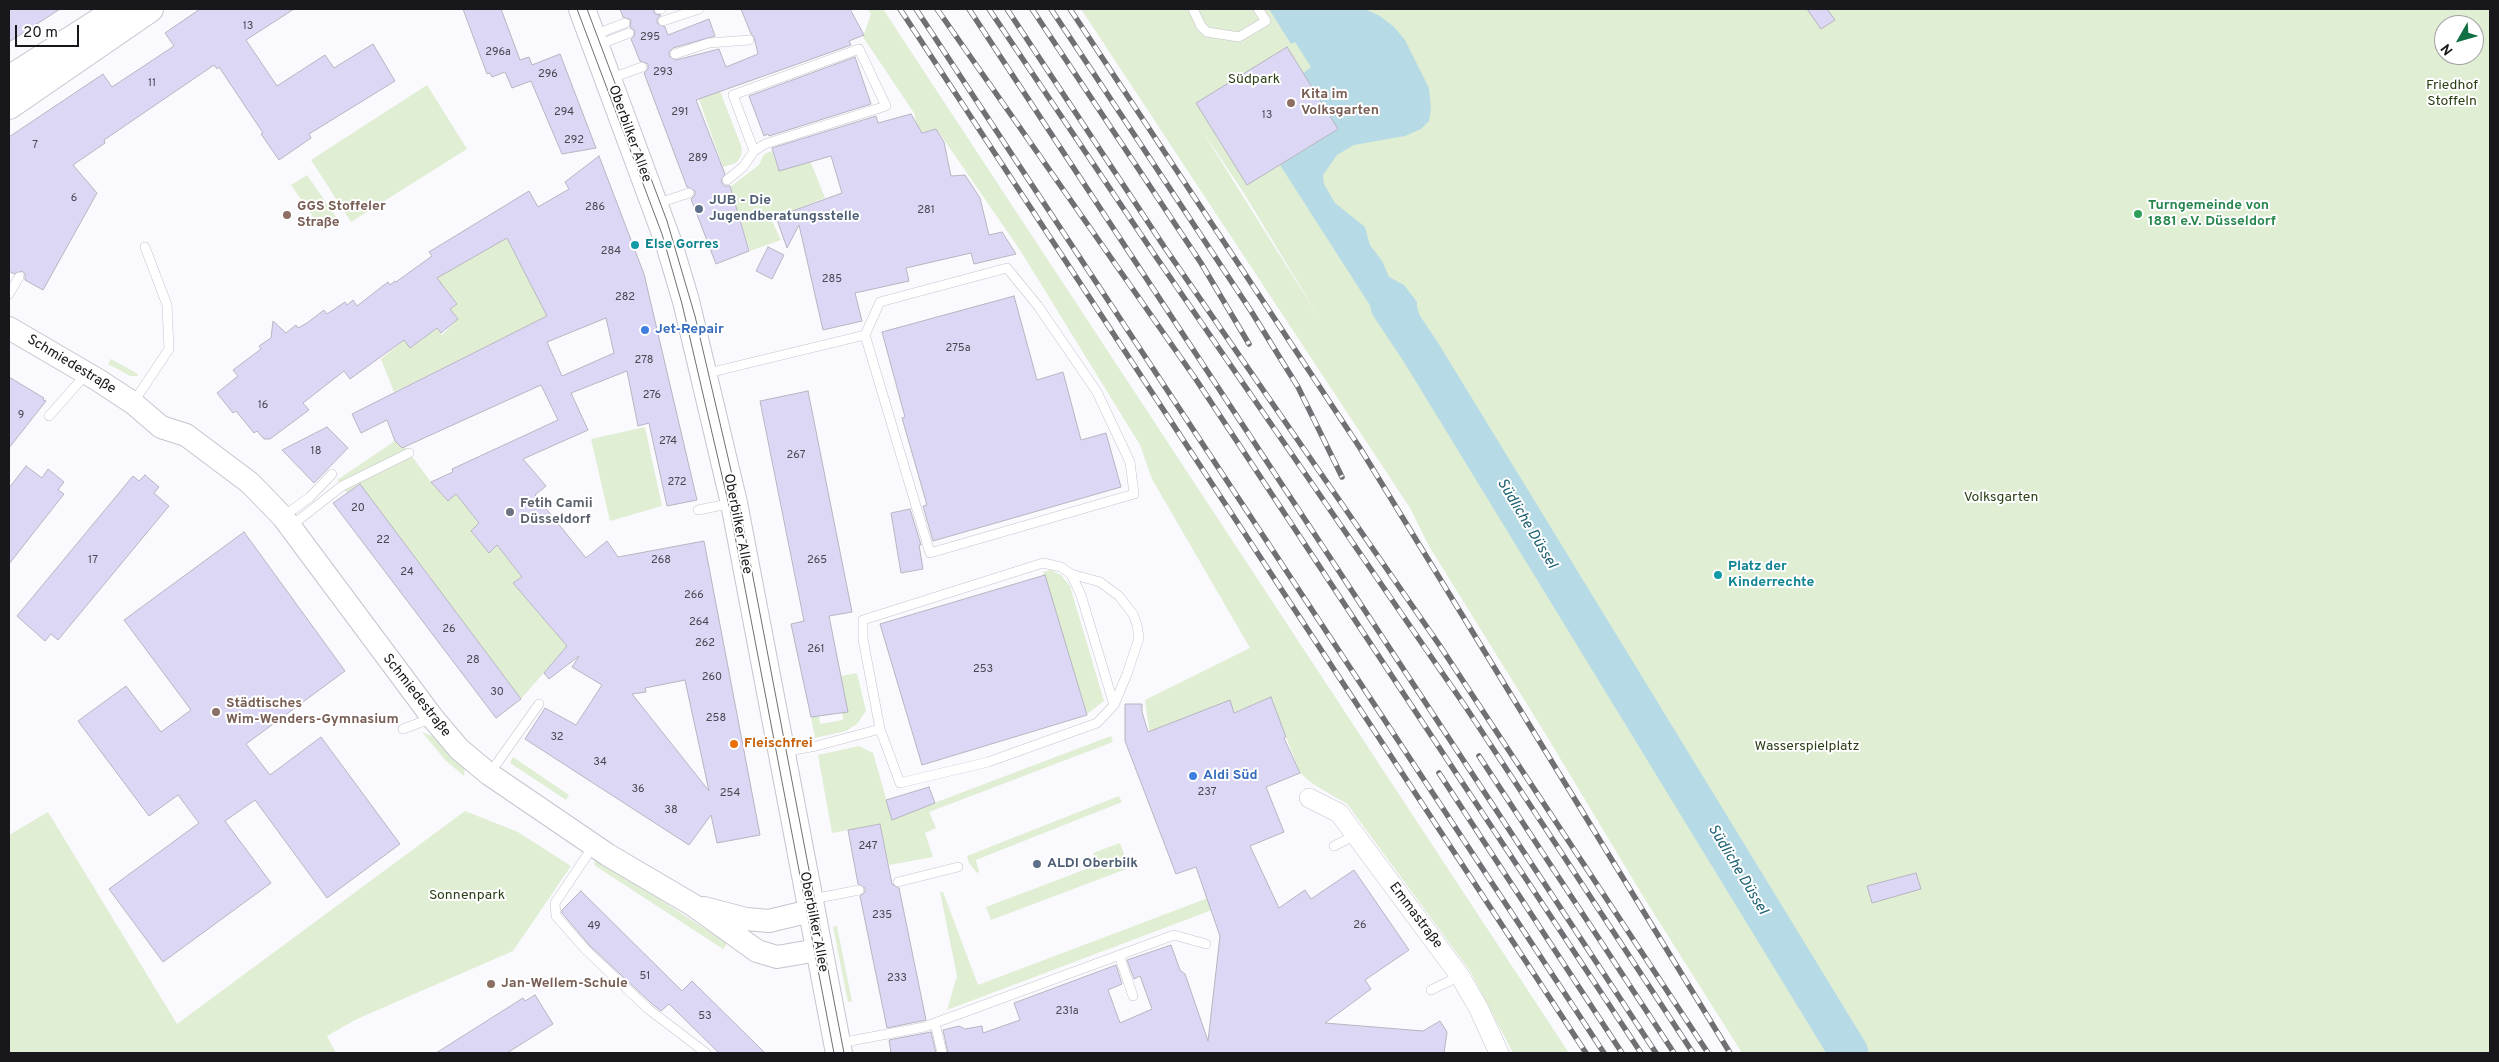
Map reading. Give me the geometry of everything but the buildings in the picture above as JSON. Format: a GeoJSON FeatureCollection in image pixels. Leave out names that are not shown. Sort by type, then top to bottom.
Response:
{"type":"FeatureCollection","features":[{"type":"Feature","properties":{"kind":"main road"},"geometry":{"type":"LineString","coordinates":[[9,80],[118,9]]}},
{"type":"Feature","properties":{"kind":"main road"},"geometry":{"type":"LineString","coordinates":[[9,106],[150,9]]}},
{"type":"Feature","properties":{"kind":"main road","name":"Oberbilker Allee"},"geometry":{"type":"LineString","coordinates":[[582,9],[655,204],[686,302],[704,374],[734,503],[809,906],[838,1048]]}},
{"type":"Feature","properties":{"kind":"street","name":"Schmiedestraße"},"geometry":{"type":"LineString","coordinates":[[9,328],[87,373],[133,403],[169,412],[186,435],[240,474],[286,522],[432,717],[459,749],[489,774],[594,845],[693,905],[757,951],[777,957],[818,950]]}},
{"type":"Feature","properties":{"kind":"street","name":"Emmastraße"},"geometry":{"type":"LineString","coordinates":[[1309,798],[1339,813],[1460,976],[1479,1009],[1499,1053]]}},
{"type":"Feature","properties":{"kind":"street","name":"Schmiedestraße"},"geometry":{"type":"LineString","coordinates":[[693,905],[746,919],[769,921],[809,906]]}},
{"type":"Feature","properties":{"kind":"lane"},"geometry":{"type":"LineString","coordinates":[[663,21],[699,9]]}},
{"type":"Feature","properties":{"kind":"lane"},"geometry":{"type":"LineString","coordinates":[[1193,9],[1200,26],[1207,32],[1239,37],[1266,21],[1258,9]]}},
{"type":"Feature","properties":{"kind":"lane"},"geometry":{"type":"LineString","coordinates":[[594,41],[625,22]]}},
{"type":"Feature","properties":{"kind":"lane"},"geometry":{"type":"LineString","coordinates":[[594,41],[629,33]]}},
{"type":"Feature","properties":{"kind":"lane"},"geometry":{"type":"LineString","coordinates":[[675,54],[709,43],[750,40]]}},
{"type":"Feature","properties":{"kind":"lane"},"geometry":{"type":"LineString","coordinates":[[728,180],[743,167],[754,152],[765,144],[886,106],[859,49],[733,95],[754,152]]}},
{"type":"Feature","properties":{"kind":"lane"},"geometry":{"type":"LineString","coordinates":[[608,79],[642,67]]}},
{"type":"Feature","properties":{"kind":"lane"},"geometry":{"type":"LineString","coordinates":[[655,204],[689,193]]}},
{"type":"Feature","properties":{"kind":"lane"},"geometry":{"type":"LineString","coordinates":[[133,403],[169,349],[167,305],[145,247]]}},
{"type":"Feature","properties":{"kind":"lane"},"geometry":{"type":"LineString","coordinates":[[1007,268],[1038,306],[1097,392],[1130,462],[1134,494],[930,553],[865,335],[880,302],[1007,268]]}},
{"type":"Feature","properties":{"kind":"lane"},"geometry":{"type":"LineString","coordinates":[[9,294],[20,277]]}},
{"type":"Feature","properties":{"kind":"lane"},"geometry":{"type":"LineString","coordinates":[[704,374],[865,335]]}},
{"type":"Feature","properties":{"kind":"lane"},"geometry":{"type":"LineString","coordinates":[[49,416],[87,373]]}},
{"type":"Feature","properties":{"kind":"lane"},"geometry":{"type":"LineString","coordinates":[[286,522],[342,486],[409,453]]}},
{"type":"Feature","properties":{"kind":"lane"},"geometry":{"type":"LineString","coordinates":[[286,522],[332,474]]}},
{"type":"Feature","properties":{"kind":"lane"},"geometry":{"type":"LineString","coordinates":[[698,510],[734,503]]}},
{"type":"Feature","properties":{"kind":"lane"},"geometry":{"type":"LineString","coordinates":[[1043,563],[1061,567],[1071,574],[1100,582],[1119,596],[1133,614],[1137,625],[1138,638],[1135,655],[1114,705],[1097,723],[1070,734],[988,762],[900,783],[880,729],[863,639],[863,620],[1043,563]]}},
{"type":"Feature","properties":{"kind":"lane"},"geometry":{"type":"LineString","coordinates":[[1071,574],[1080,595],[1114,705]]}},
{"type":"Feature","properties":{"kind":"lane"},"geometry":{"type":"LineString","coordinates":[[489,774],[539,704]]}},
{"type":"Feature","properties":{"kind":"lane"},"geometry":{"type":"LineString","coordinates":[[403,729],[432,717]]}},
{"type":"Feature","properties":{"kind":"lane"},"geometry":{"type":"LineString","coordinates":[[781,752],[816,746],[880,729]]}},
{"type":"Feature","properties":{"kind":"lane"},"geometry":{"type":"LineString","coordinates":[[1334,846],[1355,835]]}},
{"type":"Feature","properties":{"kind":"lane"},"geometry":{"type":"LineString","coordinates":[[594,845],[555,903],[556,916],[586,950],[647,1008],[706,1053]]}},
{"type":"Feature","properties":{"kind":"lane"},"geometry":{"type":"LineString","coordinates":[[898,882],[958,867]]}},
{"type":"Feature","properties":{"kind":"lane"},"geometry":{"type":"LineString","coordinates":[[809,906],[859,890]]}},
{"type":"Feature","properties":{"kind":"lane"},"geometry":{"type":"LineString","coordinates":[[838,1048],[935,1023],[1174,935],[1206,944]]}},
{"type":"Feature","properties":{"kind":"lane"},"geometry":{"type":"LineString","coordinates":[[1119,955],[1133,996]]}},
{"type":"Feature","properties":{"kind":"lane"},"geometry":{"type":"LineString","coordinates":[[1432,990],[1460,976]]}},
{"type":"Feature","properties":{"kind":"lane"},"geometry":{"type":"LineString","coordinates":[[935,1023],[942,1053]]}},
{"type":"Feature","properties":{"kind":"green space"},"geometry":{"type":"Polygon","coordinates":[[[867,9],[883,9],[1569,1053],[1513,1053],[1470,971],[1347,804],[1313,784],[1300,773],[1271,698],[1151,744],[1145,700],[1250,648],[1152,479],[1140,445],[1020,250],[938,131],[919,132],[914,113],[863,37],[871,14],[867,9]]]}},
{"type":"Feature","properties":{"kind":"green space","name":"Volksgarten"},"geometry":{"type":"Polygon","coordinates":[[[1081,9],[2490,9],[2490,1053],[1742,1053],[1646,901],[1429,546],[1410,508],[1081,9]],[[1201,129],[1320,319],[1242,190],[1201,129]]]}},
{"type":"Feature","properties":{"kind":"green space"},"geometry":{"type":"Polygon","coordinates":[[[692,80],[720,91],[742,148],[741,156],[736,163],[723,167],[692,80]]]}},
{"type":"Feature","properties":{"kind":"green space"},"geometry":{"type":"Polygon","coordinates":[[[427,85],[467,149],[351,222],[311,160],[427,85]]]}},
{"type":"Feature","properties":{"kind":"green space"},"geometry":{"type":"Polygon","coordinates":[[[772,151],[778,169],[810,160],[825,198],[771,219],[781,240],[750,251],[730,187],[759,165],[764,154],[772,151]]]}},
{"type":"Feature","properties":{"kind":"green space"},"geometry":{"type":"Polygon","coordinates":[[[307,175],[339,221],[323,231],[291,185],[307,175]]]}},
{"type":"Feature","properties":{"kind":"green space"},"geometry":{"type":"Polygon","coordinates":[[[507,238],[547,316],[394,392],[381,359],[404,340],[411,348],[437,328],[442,335],[458,319],[450,309],[457,303],[443,285],[437,289],[421,268],[444,274],[507,238]]]}},
{"type":"Feature","properties":{"kind":"green space"},"geometry":{"type":"Polygon","coordinates":[[[111,359],[138,374],[137,376],[130,376],[108,364],[111,359]]]}},
{"type":"Feature","properties":{"kind":"green space"},"geometry":{"type":"Polygon","coordinates":[[[645,427],[662,506],[610,521],[591,439],[645,427]]]}},
{"type":"Feature","properties":{"kind":"green space"},"geometry":{"type":"Polygon","coordinates":[[[395,441],[405,447],[447,500],[456,494],[479,523],[471,532],[489,553],[497,545],[522,577],[513,583],[567,646],[521,699],[450,604],[424,623],[406,599],[432,579],[359,484],[347,493],[337,480],[395,441]]]}},
{"type":"Feature","properties":{"kind":"green space"},"geometry":{"type":"Polygon","coordinates":[[[1051,570],[1061,575],[1070,586],[1104,701],[1087,714],[1043,572],[1051,570]]]}},
{"type":"Feature","properties":{"kind":"green space"},"geometry":{"type":"Polygon","coordinates":[[[857,673],[866,711],[857,724],[846,731],[815,738],[811,717],[819,716],[820,724],[843,720],[842,713],[847,712],[841,676],[857,673]]]}},
{"type":"Feature","properties":{"kind":"green space"},"geometry":{"type":"Polygon","coordinates":[[[422,732],[435,737],[465,768],[464,776],[446,761],[422,732]]]}},
{"type":"Feature","properties":{"kind":"green space"},"geometry":{"type":"Polygon","coordinates":[[[1111,736],[1113,742],[929,812],[936,828],[925,833],[933,857],[889,865],[880,824],[832,833],[818,755],[859,746],[873,753],[892,819],[1111,736]]]}},
{"type":"Feature","properties":{"kind":"green space"},"geometry":{"type":"Polygon","coordinates":[[[513,757],[569,795],[566,800],[510,763],[513,757]]]}},
{"type":"Feature","properties":{"kind":"green space"},"geometry":{"type":"Polygon","coordinates":[[[1119,796],[1122,802],[976,860],[979,872],[977,873],[969,863],[967,856],[1119,796]]]}},
{"type":"Feature","properties":{"kind":"green space","name":"Sonnenpark"},"geometry":{"type":"Polygon","coordinates":[[[465,811],[518,832],[571,866],[513,951],[357,1019],[327,1036],[336,1053],[9,1053],[9,835],[48,812],[177,1024],[465,811]]]}},
{"type":"Feature","properties":{"kind":"green space"},"geometry":{"type":"Polygon","coordinates":[[[1120,843],[1129,868],[991,920],[986,907],[1097,865],[1093,853],[1120,843]]]}},
{"type":"Feature","properties":{"kind":"green space"},"geometry":{"type":"Polygon","coordinates":[[[595,860],[599,860],[727,943],[723,949],[597,867],[594,864],[595,860]]]}},
{"type":"Feature","properties":{"kind":"green space"},"geometry":{"type":"Polygon","coordinates":[[[940,892],[943,892],[978,985],[1208,898],[1212,910],[947,1010],[957,976],[940,892]]]}},
{"type":"Feature","properties":{"kind":"green space"},"geometry":{"type":"Polygon","coordinates":[[[837,926],[852,1001],[848,1002],[833,927],[837,926]]]}},
{"type":"Feature","properties":{"kind":"water"},"geometry":{"type":"Polygon","coordinates":[[[1269,9],[1365,9],[1380,16],[1394,27],[1405,40],[1429,88],[1431,109],[1429,121],[1421,129],[1405,136],[1354,145],[1337,155],[1323,175],[1324,184],[1335,203],[1365,227],[1370,245],[1382,261],[1389,277],[1404,285],[1417,302],[1429,345],[1405,360],[1280,165],[1338,129],[1303,73],[1311,67],[1295,42],[1291,44],[1269,9]]]}},
{"type":"Feature","properties":{"kind":"waterway","name":"Südliche Düssel"},"geometry":{"type":"LineString","coordinates":[[1390,306],[1422,354],[1849,1053]]}},
{"type":"Feature","properties":{"kind":"tram line"},"geometry":{"type":"LineString","coordinates":[[577,9],[662,234],[682,304],[730,510],[834,1053]]}},
{"type":"Feature","properties":{"kind":"tram line"},"geometry":{"type":"LineString","coordinates":[[587,9],[667,221],[695,316],[740,509],[844,1053]]}},
{"type":"Feature","properties":{"kind":"railway"},"geometry":{"type":"LineString","coordinates":[[900,9],[1586,1053]]}},
{"type":"Feature","properties":{"kind":"railway"},"geometry":{"type":"LineString","coordinates":[[916,9],[1604,1053]]}},
{"type":"Feature","properties":{"kind":"railway"},"geometry":{"type":"LineString","coordinates":[[937,9],[1197,381],[1641,1053]]}},
{"type":"Feature","properties":{"kind":"railway"},"geometry":{"type":"LineString","coordinates":[[969,9],[1656,1053]]}},
{"type":"Feature","properties":{"kind":"railway"},"geometry":{"type":"LineString","coordinates":[[989,9],[1152,251],[1465,706],[1693,1053]]}},
{"type":"Feature","properties":{"kind":"railway"},"geometry":{"type":"LineString","coordinates":[[1007,9],[1165,248],[1440,646],[1708,1053]]}},
{"type":"Feature","properties":{"kind":"railway"},"geometry":{"type":"LineString","coordinates":[[1032,9],[1201,263],[1249,344]]}},
{"type":"Feature","properties":{"kind":"railway"},"geometry":{"type":"LineString","coordinates":[[1051,9],[1251,311],[1298,387],[1342,477]]}},
{"type":"Feature","properties":{"kind":"railway"},"geometry":{"type":"LineString","coordinates":[[1070,9],[1360,448],[1730,1053]]}},
{"type":"Feature","properties":{"kind":"railway"},"geometry":{"type":"LineString","coordinates":[[1479,756],[1674,1053]]}},
{"type":"Feature","properties":{"kind":"railway"},"geometry":{"type":"LineString","coordinates":[[1439,773],[1622,1053]]}},
{"type":"Feature","properties":{"kind":"place","name":"Kita im Volksgarten"},"geometry":{"type":"Point","coordinates":[1291,103]}},
{"type":"Feature","properties":{"kind":"place","name":"JUB - Die Jugendberatungsstelle"},"geometry":{"type":"Point","coordinates":[699,209]}},
{"type":"Feature","properties":{"kind":"place","name":"Turngemeinde von 1881 e.V. Düsseldorf"},"geometry":{"type":"Point","coordinates":[2138,214]}},
{"type":"Feature","properties":{"kind":"place","name":"GGS Stoffeler Straße"},"geometry":{"type":"Point","coordinates":[287,215]}},
{"type":"Feature","properties":{"kind":"place","name":"Else Gorres"},"geometry":{"type":"Point","coordinates":[635,245]}},
{"type":"Feature","properties":{"kind":"place","name":"Jet-Repair"},"geometry":{"type":"Point","coordinates":[645,330]}},
{"type":"Feature","properties":{"kind":"place","name":"Fetih Camii Düsseldorf"},"geometry":{"type":"Point","coordinates":[510,512]}},
{"type":"Feature","properties":{"kind":"place","name":"Platz der Kinderrechte"},"geometry":{"type":"Point","coordinates":[1718,575]}},
{"type":"Feature","properties":{"kind":"place","name":"Städtisches Wim-Wenders-Gymnasium"},"geometry":{"type":"Point","coordinates":[216,712]}},
{"type":"Feature","properties":{"kind":"place","name":"Fleischfrei"},"geometry":{"type":"Point","coordinates":[734,744]}},
{"type":"Feature","properties":{"kind":"place","name":"Aldi Süd"},"geometry":{"type":"Point","coordinates":[1193,776]}},
{"type":"Feature","properties":{"kind":"place","name":"ALDI Oberbilk"},"geometry":{"type":"Point","coordinates":[1037,864]}},
{"type":"Feature","properties":{"kind":"place","name":"Jan-Wellem-Schule"},"geometry":{"type":"Point","coordinates":[491,984]}},
{"type":"Feature","properties":{"kind":"park label","name":"Südpark"},"geometry":{"type":"Point","coordinates":[1254,80]}},
{"type":"Feature","properties":{"kind":"park label","name":"Friedhof Stoffeln"},"geometry":{"type":"Point","coordinates":[2452,94]}},
{"type":"Feature","properties":{"kind":"park label","name":"Wasserspielplatz"},"geometry":{"type":"Point","coordinates":[1807,747]}}]}
